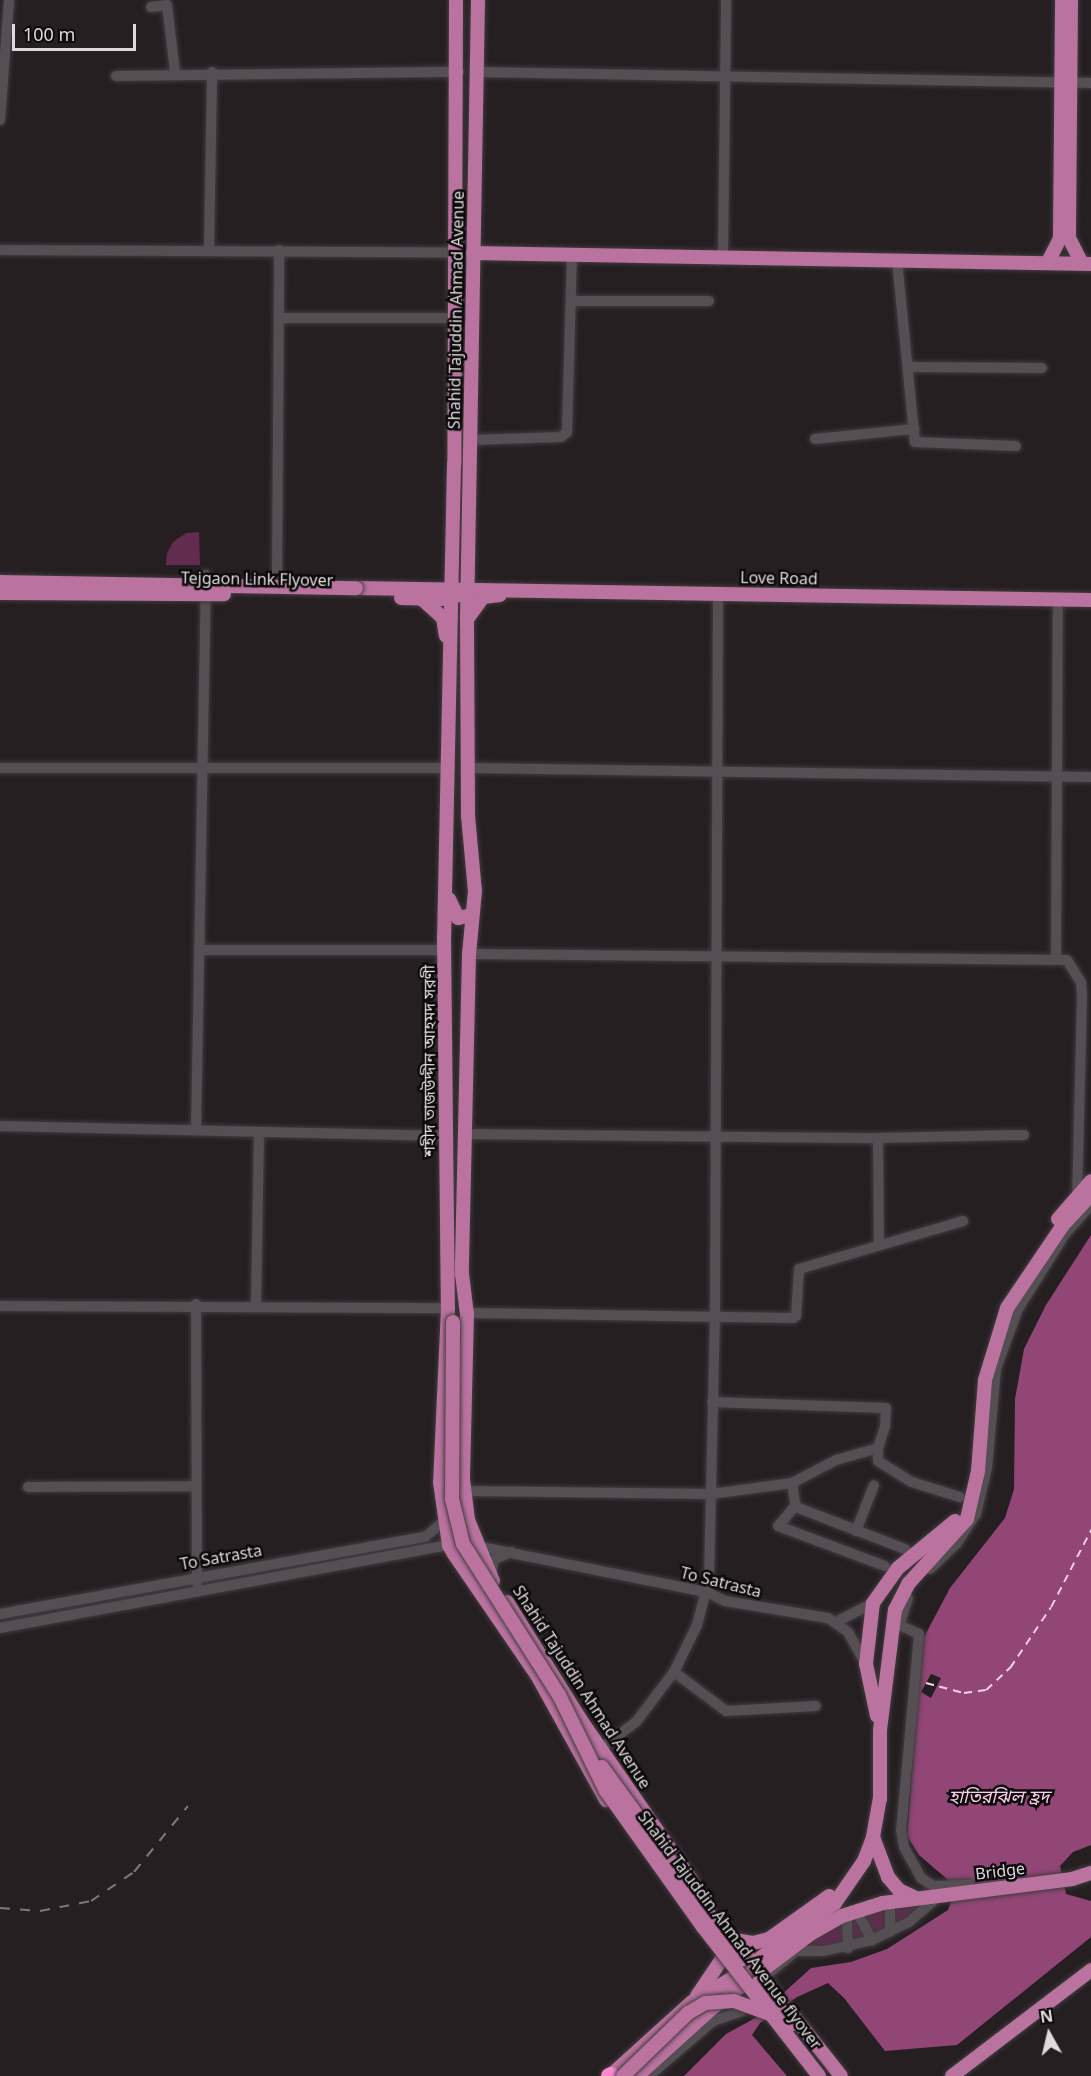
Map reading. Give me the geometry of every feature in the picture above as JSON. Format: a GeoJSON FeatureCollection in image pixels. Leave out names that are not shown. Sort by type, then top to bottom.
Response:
{"type":"FeatureCollection","features":[{"type":"Feature","properties":{"kind":"main road","name":"শহীদ তাজউদ্দীন আহমদ সরণী"},"geometry":{"type":"LineString","coordinates":[[449,1545],[443,1522],[440,1482],[448,1308],[444,944],[448,894],[459,72],[456,0]]}},
{"type":"Feature","properties":{"kind":"main road","name":"Shahid Tajuddin Ahmad Avenue"},"geometry":{"type":"LineString","coordinates":[[467,620],[477,0]]}},
{"type":"Feature","properties":{"kind":"main road"},"geometry":{"type":"LineString","coordinates":[[1062,0],[1066,82]]}},
{"type":"Feature","properties":{"kind":"main road"},"geometry":{"type":"LineString","coordinates":[[1048,262],[1065,238],[1066,82],[1071,0]]}},
{"type":"Feature","properties":{"kind":"main road"},"geometry":{"type":"LineString","coordinates":[[1065,238],[1086,263]]}},
{"type":"Feature","properties":{"kind":"main road"},"geometry":{"type":"LineString","coordinates":[[473,253],[1086,263]]}},
{"type":"Feature","properties":{"kind":"main road"},"geometry":{"type":"LineString","coordinates":[[454,464],[471,464]]}},
{"type":"Feature","properties":{"kind":"main road"},"geometry":{"type":"LineString","coordinates":[[451,678],[446,669],[443,618],[420,593],[432,587],[452,570]]}},
{"type":"Feature","properties":{"kind":"main road"},"geometry":{"type":"LineString","coordinates":[[452,593],[468,588]]}},
{"type":"Feature","properties":{"kind":"main road","name":"Love Road"},"geometry":{"type":"LineString","coordinates":[[468,588],[1091,600]]}},
{"type":"Feature","properties":{"kind":"main road"},"geometry":{"type":"LineString","coordinates":[[443,1522],[464,1497],[467,1313],[462,1274],[469,954],[472,915],[467,620],[486,595],[540,596],[560,590]]}},
{"type":"Feature","properties":{"kind":"main road","name":"Tejgaon Link Flyover"},"geometry":{"type":"LineString","coordinates":[[1,591],[452,593]]}},
{"type":"Feature","properties":{"kind":"main road"},"geometry":{"type":"LineString","coordinates":[[448,894],[458,918],[472,915]]}},
{"type":"Feature","properties":{"kind":"main road"},"geometry":{"type":"LineString","coordinates":[[444,944],[450,932],[459,933],[469,954]]}},
{"type":"Feature","properties":{"kind":"main road"},"geometry":{"type":"LineString","coordinates":[[637,2076],[739,1981],[835,1903],[857,1872],[873,1837],[881,1782],[880,1730],[895,1611],[909,1583],[967,1519],[985,1380],[1003,1316],[1091,1181]]}},
{"type":"Feature","properties":{"kind":"main road"},"geometry":{"type":"LineString","coordinates":[[880,1730],[866,1664],[873,1603],[898,1568],[956,1520],[973,1481],[979,1382],[1005,1300],[1061,1213],[1084,1195]]}},
{"type":"Feature","properties":{"kind":"main road","name":"Shahid Tajuddin Ahmad Avenue flyover"},"geometry":{"type":"LineString","coordinates":[[448,1308],[453,1322],[452,1499],[463,1544],[560,1695],[606,1791],[771,2019],[819,2076]]}},
{"type":"Feature","properties":{"kind":"main road","name":"Shahid Tajuddin Ahmad Avenue"},"geometry":{"type":"LineString","coordinates":[[464,1497],[470,1525],[482,1560],[580,1719],[794,2020]]}},
{"type":"Feature","properties":{"kind":"main road"},"geometry":{"type":"LineString","coordinates":[[449,1545],[465,1539],[470,1525]]}},
{"type":"Feature","properties":{"kind":"main road","name":"Shahid Tajuddin Ahmad Avenue"},"geometry":{"type":"LineString","coordinates":[[449,1545],[551,1696],[599,1791],[722,1959],[771,2019]]}},
{"type":"Feature","properties":{"kind":"main road"},"geometry":{"type":"LineString","coordinates":[[449,1545],[477,1546]]}},
{"type":"Feature","properties":{"kind":"main road"},"geometry":{"type":"LineString","coordinates":[[464,1568],[482,1560]]}},
{"type":"Feature","properties":{"kind":"main road","name":"Shahid Tajuddin Ahmad Avenue flyover"},"geometry":{"type":"LineString","coordinates":[[580,1719],[607,1774],[700,1906],[794,2020],[831,2076]]}},
{"type":"Feature","properties":{"kind":"main road"},"geometry":{"type":"LineString","coordinates":[[873,1837],[888,1877],[898,1890],[916,1898]]}},
{"type":"Feature","properties":{"kind":"main road","name":"Bridge"},"geometry":{"type":"LineString","coordinates":[[756,1968],[833,1920],[869,1906],[916,1898],[1072,1880],[1091,1871]]}},
{"type":"Feature","properties":{"kind":"main road"},"geometry":{"type":"LineString","coordinates":[[735,1940],[753,1943],[769,1939],[857,1872]]}},
{"type":"Feature","properties":{"kind":"main road"},"geometry":{"type":"LineString","coordinates":[[613,2076],[692,2002],[722,1959]]}},
{"type":"Feature","properties":{"kind":"main road"},"geometry":{"type":"LineString","coordinates":[[952,2076],[1091,1970]]}},
{"type":"Feature","properties":{"kind":"main road"},"geometry":{"type":"LineString","coordinates":[[692,2002],[739,1981]]}},
{"type":"Feature","properties":{"kind":"main road"},"geometry":{"type":"LineString","coordinates":[[613,2076],[693,2010],[718,2001],[744,2007],[771,2019],[811,2076]]}},
{"type":"Feature","properties":{"kind":"main road"},"geometry":{"type":"LineString","coordinates":[[705,2014],[735,2005],[771,2019]]}},
{"type":"Feature","properties":{"kind":"main road"},"geometry":{"type":"LineString","coordinates":[[794,2020],[841,2076]]}},
{"type":"Feature","properties":{"kind":"street"},"geometry":{"type":"LineString","coordinates":[[0,120],[4,92],[9,0]]}},
{"type":"Feature","properties":{"kind":"street"},"geometry":{"type":"LineString","coordinates":[[723,256],[726,0]]}},
{"type":"Feature","properties":{"kind":"street"},"geometry":{"type":"LineString","coordinates":[[151,7],[167,5],[175,72]]}},
{"type":"Feature","properties":{"kind":"street"},"geometry":{"type":"LineString","coordinates":[[116,76],[175,72],[459,72]]}},
{"type":"Feature","properties":{"kind":"street"},"geometry":{"type":"LineString","coordinates":[[209,250],[212,72]]}},
{"type":"Feature","properties":{"kind":"street"},"geometry":{"type":"LineString","coordinates":[[477,72],[1091,84]]}},
{"type":"Feature","properties":{"kind":"street"},"geometry":{"type":"LineString","coordinates":[[0,250],[455,252]]}},
{"type":"Feature","properties":{"kind":"street"},"geometry":{"type":"LineString","coordinates":[[277,576],[279,250]]}},
{"type":"Feature","properties":{"kind":"street"},"geometry":{"type":"LineString","coordinates":[[471,440],[561,437],[567,432],[572,255]]}},
{"type":"Feature","properties":{"kind":"street"},"geometry":{"type":"LineString","coordinates":[[897,260],[915,442],[1016,446]]}},
{"type":"Feature","properties":{"kind":"street"},"geometry":{"type":"LineString","coordinates":[[572,301],[709,301]]}},
{"type":"Feature","properties":{"kind":"street"},"geometry":{"type":"LineString","coordinates":[[279,318],[455,318]]}},
{"type":"Feature","properties":{"kind":"street"},"geometry":{"type":"LineString","coordinates":[[908,367],[1042,368]]}},
{"type":"Feature","properties":{"kind":"street"},"geometry":{"type":"LineString","coordinates":[[815,439],[914,429]]}},
{"type":"Feature","properties":{"kind":"street"},"geometry":{"type":"LineString","coordinates":[[196,1130],[200,770],[206,575]]}},
{"type":"Feature","properties":{"kind":"street"},"geometry":{"type":"LineString","coordinates":[[601,1748],[636,1722],[674,1672],[700,1615],[711,1562],[715,1315],[718,594]]}},
{"type":"Feature","properties":{"kind":"street"},"geometry":{"type":"LineString","coordinates":[[1056,958],[1059,812],[1055,779],[1058,600]]}},
{"type":"Feature","properties":{"kind":"street"},"geometry":{"type":"LineString","coordinates":[[0,768],[200,770],[450,768]]}},
{"type":"Feature","properties":{"kind":"street"},"geometry":{"type":"LineString","coordinates":[[468,768],[1055,779],[1091,777]]}},
{"type":"Feature","properties":{"kind":"street"},"geometry":{"type":"LineString","coordinates":[[199,950],[444,944]]}},
{"type":"Feature","properties":{"kind":"street"},"geometry":{"type":"LineString","coordinates":[[469,954],[1056,958],[1071,963],[1080,982],[1082,997],[1084,1195]]}},
{"type":"Feature","properties":{"kind":"street"},"geometry":{"type":"LineString","coordinates":[[0,1126],[446,1136]]}},
{"type":"Feature","properties":{"kind":"street"},"geometry":{"type":"LineString","coordinates":[[256,1305],[259,1132]]}},
{"type":"Feature","properties":{"kind":"street"},"geometry":{"type":"LineString","coordinates":[[466,1134],[714,1134],[878,1138],[1024,1135]]}},
{"type":"Feature","properties":{"kind":"street"},"geometry":{"type":"LineString","coordinates":[[878,1138],[879,1245]]}},
{"type":"Feature","properties":{"kind":"street"},"geometry":{"type":"LineString","coordinates":[[1091,1205],[1065,1234],[1018,1309],[996,1369],[987,1468],[976,1514],[957,1543],[911,1591],[899,1625],[919,1634],[901,1830],[904,1847],[921,1878],[934,1886],[949,1888],[1091,1871]]}},
{"type":"Feature","properties":{"kind":"street"},"geometry":{"type":"LineString","coordinates":[[467,1313],[715,1315],[793,1318],[796,1316],[799,1269],[963,1221]]}},
{"type":"Feature","properties":{"kind":"street"},"geometry":{"type":"LineString","coordinates":[[196,1304],[194,1486],[198,1589]]}},
{"type":"Feature","properties":{"kind":"street"},"geometry":{"type":"LineString","coordinates":[[0,1306],[196,1304],[448,1308]]}},
{"type":"Feature","properties":{"kind":"street"},"geometry":{"type":"LineString","coordinates":[[712,1402],[886,1408],[878,1448],[878,1461],[912,1482],[960,1497]]}},
{"type":"Feature","properties":{"kind":"street"},"geometry":{"type":"LineString","coordinates":[[464,1497],[483,1491],[711,1494],[792,1483],[836,1460],[878,1448]]}},
{"type":"Feature","properties":{"kind":"street"},"geometry":{"type":"LineString","coordinates":[[792,1483],[795,1506],[778,1526],[885,1566]]}},
{"type":"Feature","properties":{"kind":"street"},"geometry":{"type":"LineString","coordinates":[[856,1531],[874,1485]]}},
{"type":"Feature","properties":{"kind":"street"},"geometry":{"type":"LineString","coordinates":[[28,1487],[194,1486]]}},
{"type":"Feature","properties":{"kind":"street"},"geometry":{"type":"LineString","coordinates":[[795,1506],[904,1549]]}},
{"type":"Feature","properties":{"kind":"street","name":"To Satrasta"},"geometry":{"type":"LineString","coordinates":[[3,1613],[196,1576],[425,1537],[443,1522]]}},
{"type":"Feature","properties":{"kind":"street"},"geometry":{"type":"LineString","coordinates":[[3,1613],[4,1627],[198,1589],[449,1545]]}},
{"type":"Feature","properties":{"kind":"street","name":"To Satrasta"},"geometry":{"type":"LineString","coordinates":[[477,1546],[514,1551],[706,1592],[725,1601],[837,1622]]}},
{"type":"Feature","properties":{"kind":"street"},"geometry":{"type":"LineString","coordinates":[[492,1579],[493,1560],[514,1551]]}},
{"type":"Feature","properties":{"kind":"street"},"geometry":{"type":"LineString","coordinates":[[700,1615],[725,1601]]}},
{"type":"Feature","properties":{"kind":"street"},"geometry":{"type":"LineString","coordinates":[[866,1664],[837,1622],[873,1603]]}},
{"type":"Feature","properties":{"kind":"street"},"geometry":{"type":"LineString","coordinates":[[674,1672],[726,1711],[816,1706]]}},
{"type":"Feature","properties":{"kind":"street"},"geometry":{"type":"LineString","coordinates":[[777,1994],[769,1973],[796,1951],[816,1936],[858,1914],[890,1906],[933,1901],[890,1932],[872,1940],[848,1948],[796,1951]]}},
{"type":"Feature","properties":{"kind":"street"},"geometry":{"type":"LineString","coordinates":[[890,1906],[890,1932]]}},
{"type":"Feature","properties":{"kind":"street"},"geometry":{"type":"LineString","coordinates":[[858,1914],[872,1940]]}},
{"type":"Feature","properties":{"kind":"street"},"geometry":{"type":"LineString","coordinates":[[847,1918],[848,1948]]}},
{"type":"Feature","properties":{"kind":"street"},"geometry":{"type":"LineString","coordinates":[[816,1936],[824,1951]]}},
{"type":"Feature","properties":{"kind":"street"},"geometry":{"type":"LineString","coordinates":[[649,2076],[714,2021],[744,2007]]}},
{"type":"Feature","properties":{"kind":"shaded area"},"geometry":{"type":"Polygon","coordinates":[[[199,532],[200,565],[166,565],[167,553],[173,542],[186,533],[199,532]]]}},
{"type":"Feature","properties":{"kind":"shaded area"},"geometry":{"type":"Polygon","coordinates":[[[927,1903],[888,1929],[849,1943],[801,1949],[849,1919],[887,1908],[927,1903]]]}},
{"type":"Feature","properties":{"kind":"water","name":"হাতিরঝিল হ্রদ"},"geometry":{"type":"Polygon","coordinates":[[[1091,1235],[1091,1845],[1073,1852],[1060,1866],[1066,1894],[1091,1901],[1091,1937],[957,2045],[885,2051],[844,1998],[828,1983],[797,1997],[760,2023],[752,2035],[787,2076],[684,2076],[726,2034],[757,2017],[811,1968],[851,1962],[887,1949],[948,1910],[952,1899],[947,1879],[919,1855],[907,1836],[913,1759],[905,1743],[923,1639],[950,1588],[1005,1518],[1014,1489],[1015,1399],[1024,1349],[1046,1305],[1091,1235]]]}},
{"type":"Feature","properties":{"kind":"pier"},"geometry":{"type":"Polygon","coordinates":[[[931,1674],[941,1678],[931,1698],[921,1692],[931,1674]]]}},
{"type":"Feature","properties":{"kind":"ferry route"},"geometry":{"type":"LineString","coordinates":[[926,1683],[964,1693],[986,1690],[1010,1668],[1051,1607],[1091,1530]]}},
{"type":"Feature","properties":{"kind":"railway"},"geometry":{"type":"LineString","coordinates":[[0,1908],[40,1911],[91,1901],[134,1872],[188,1806]]}}]}
